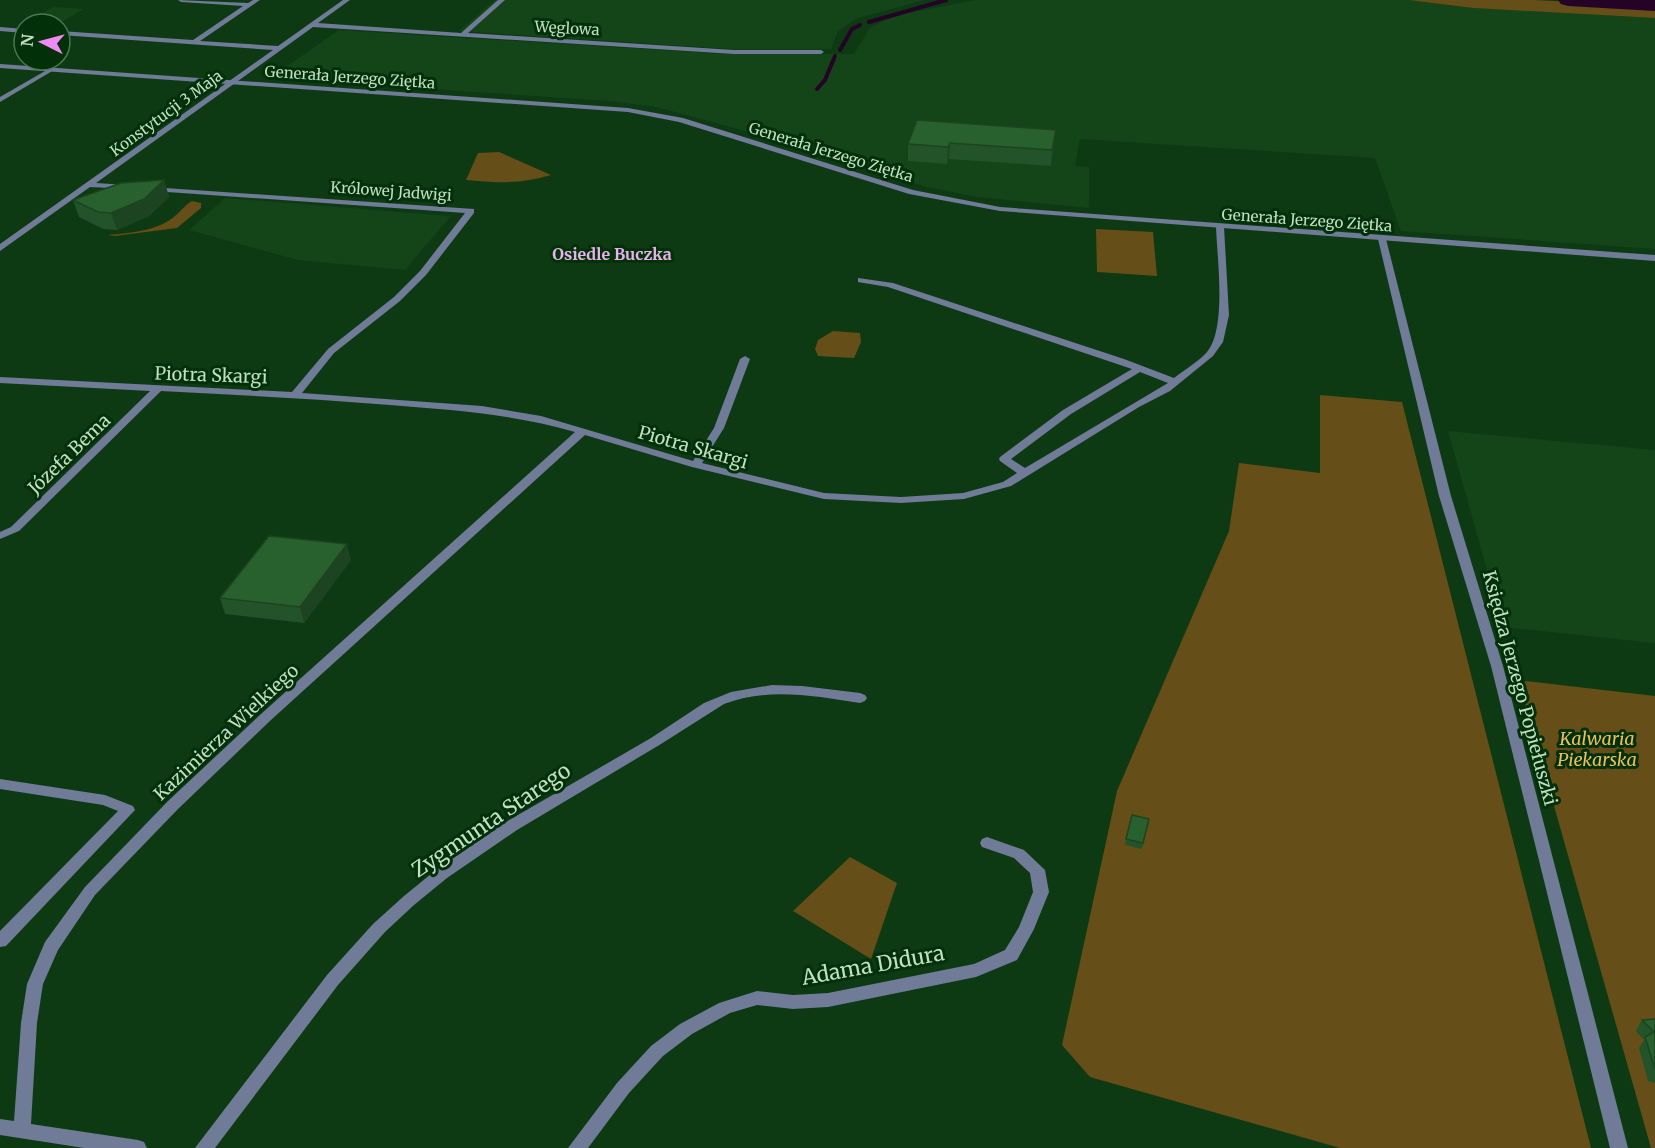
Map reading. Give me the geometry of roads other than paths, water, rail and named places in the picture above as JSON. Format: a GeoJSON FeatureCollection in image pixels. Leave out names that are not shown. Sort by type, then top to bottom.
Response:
{"type":"FeatureCollection","features":[{"type":"Feature","properties":{"kind":"street"},"geometry":{"type":"LineString","coordinates":[[181,0],[250,5]]}},
{"type":"Feature","properties":{"kind":"street"},"geometry":{"type":"LineString","coordinates":[[194,42],[257,0]]}},
{"type":"Feature","properties":{"kind":"street","name":"Konstytucji 3 Maja"},"geometry":{"type":"LineString","coordinates":[[0,248],[347,0]]}},
{"type":"Feature","properties":{"kind":"street"},"geometry":{"type":"LineString","coordinates":[[462,35],[502,0]]}},
{"type":"Feature","properties":{"kind":"street","name":"Węglowa"},"geometry":{"type":"LineString","coordinates":[[312,25],[734,52],[821,52]]}},
{"type":"Feature","properties":{"kind":"street"},"geometry":{"type":"LineString","coordinates":[[72,34],[280,48]]}},
{"type":"Feature","properties":{"kind":"street","name":"Generała Jerzego Ziętka"},"geometry":{"type":"LineString","coordinates":[[72,70],[609,108],[654,114],[912,192],[1000,208],[1221,227],[1655,258]]}},
{"type":"Feature","properties":{"kind":"street"},"geometry":{"type":"LineString","coordinates":[[0,100],[47,72]]}},
{"type":"Feature","properties":{"kind":"street"},"geometry":{"type":"LineString","coordinates":[[89,184],[131,188]]}},
{"type":"Feature","properties":{"kind":"street","name":"Królowej Jadwigi"},"geometry":{"type":"LineString","coordinates":[[143,188],[471,211],[423,273],[397,299],[331,351],[295,395]]}},
{"type":"Feature","properties":{"kind":"street","name":"Piotra Skargi"},"geometry":{"type":"LineString","coordinates":[[0,380],[157,390],[295,395],[482,409],[541,419],[696,465],[814,494],[901,500],[964,496],[1007,484],[1025,474],[1174,382],[1216,348],[1224,315],[1221,227]]}},
{"type":"Feature","properties":{"kind":"street","name":"Księdza Jerzego Popiełuszki"},"geometry":{"type":"LineString","coordinates":[[1382,239],[1445,496],[1497,666],[1619,1148]]}},
{"type":"Feature","properties":{"kind":"street"},"geometry":{"type":"LineString","coordinates":[[861,280],[890,285],[1140,368],[1174,382]]}},
{"type":"Feature","properties":{"kind":"street"},"geometry":{"type":"LineString","coordinates":[[696,465],[719,428],[745,359]]}},
{"type":"Feature","properties":{"kind":"street"},"geometry":{"type":"LineString","coordinates":[[1025,474],[1004,459],[1066,412],[1140,368]]}},
{"type":"Feature","properties":{"kind":"street","name":"Józefa Bema"},"geometry":{"type":"LineString","coordinates":[[0,536],[15,529],[157,390]]}},
{"type":"Feature","properties":{"kind":"street","name":"Kazimierza Wielkiego"},"geometry":{"type":"LineString","coordinates":[[22,1131],[28,1023],[35,984],[51,947],[90,891],[173,805],[266,717],[582,432]]}},
{"type":"Feature","properties":{"kind":"street","name":"Zygmunta Starego"},"geometry":{"type":"LineString","coordinates":[[204,1148],[337,975],[379,928],[438,876],[569,791],[659,739],[707,707],[741,693],[773,690],[810,690],[860,698]]}},
{"type":"Feature","properties":{"kind":"street"},"geometry":{"type":"LineString","coordinates":[[0,784],[105,800],[128,810],[0,941]]}},
{"type":"Feature","properties":{"kind":"street","name":"Adama Didura"},"geometry":{"type":"LineString","coordinates":[[577,1148],[622,1088],[657,1052],[686,1029],[725,1008],[757,998],[793,1002],[828,1000],[976,970],[1011,955],[1026,929],[1041,892],[1037,870],[1019,854],[987,843]]}},
{"type":"Feature","properties":{"kind":"street"},"geometry":{"type":"LineString","coordinates":[[0,1127],[138,1148]]}},
{"type":"Feature","properties":{"kind":"waterway"},"geometry":{"type":"LineString","coordinates":[[869,22],[946,0]]}},
{"type":"Feature","properties":{"kind":"waterway"},"geometry":{"type":"LineString","coordinates":[[1568,0],[1655,5]]}},
{"type":"Feature","properties":{"kind":"waterway"},"geometry":{"type":"LineString","coordinates":[[840,50],[852,29],[860,25]]}},
{"type":"Feature","properties":{"kind":"waterway"},"geometry":{"type":"LineString","coordinates":[[817,89],[825,80],[835,56]]}},
{"type":"Feature","properties":{"kind":"district","name":"Osiedle Buczka"},"geometry":{"type":"Point","coordinates":[612,254]}},
{"type":"Feature","properties":{"kind":"park label","name":"Kalwaria Piekarska"},"geometry":{"type":"Point","coordinates":[1597,748]}}]}
